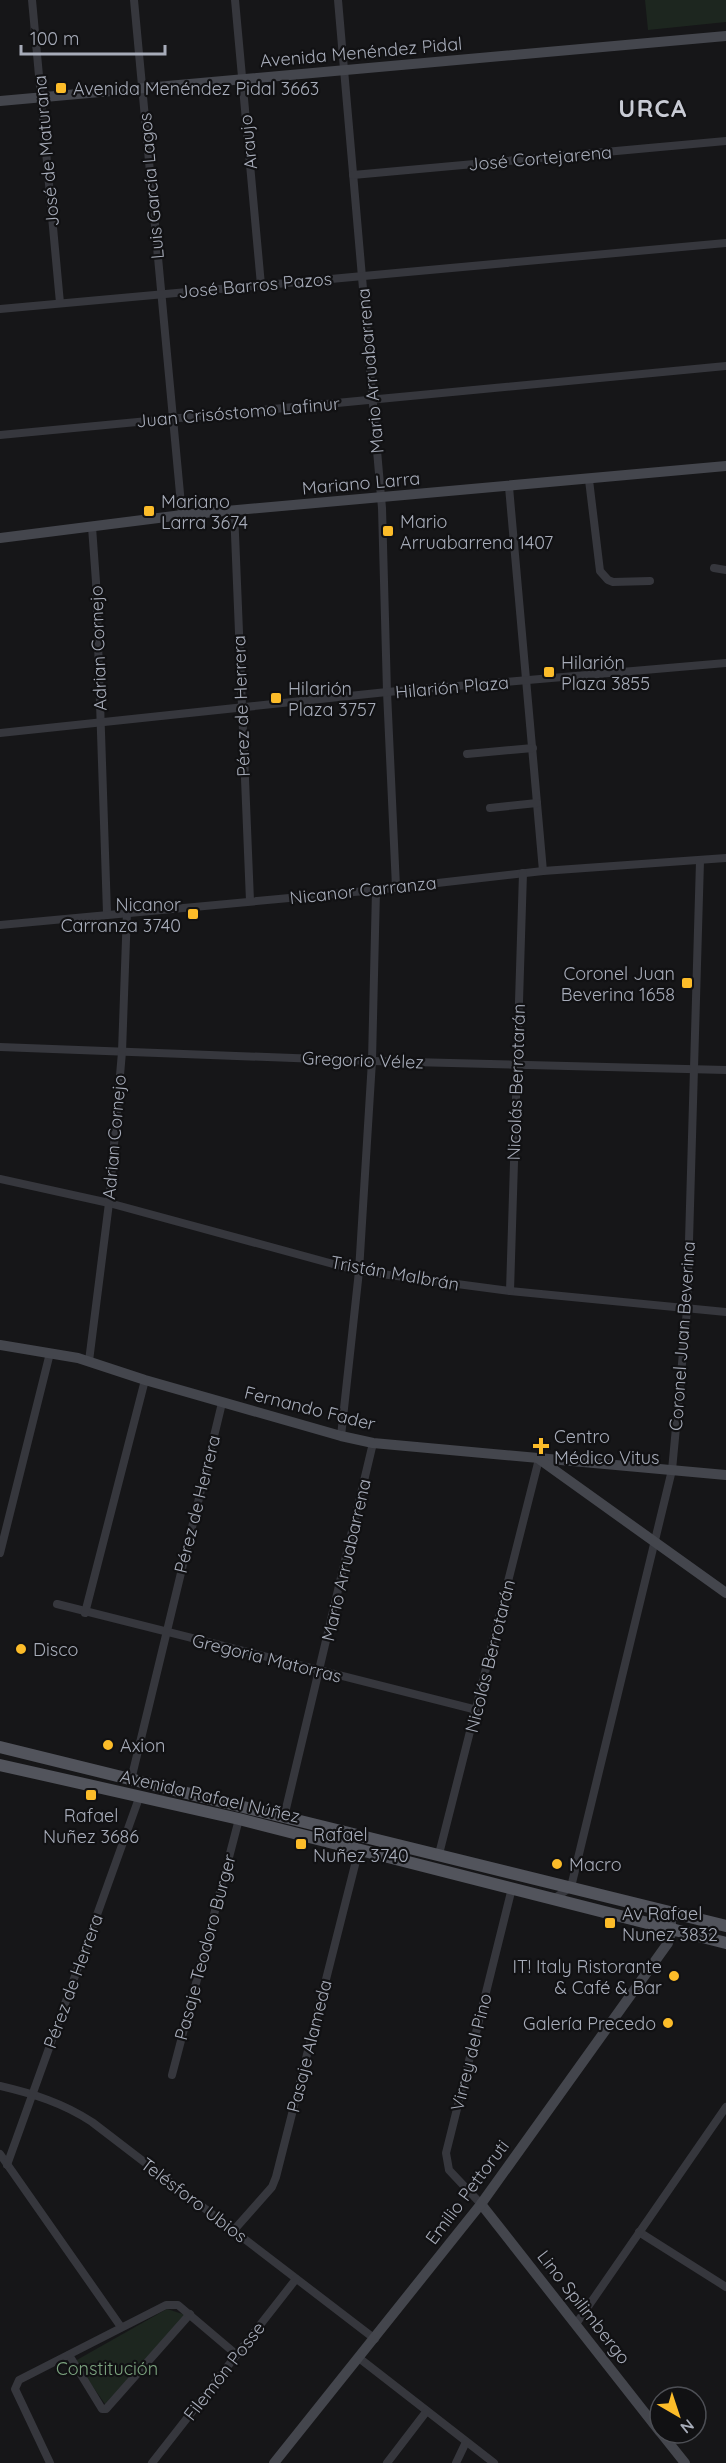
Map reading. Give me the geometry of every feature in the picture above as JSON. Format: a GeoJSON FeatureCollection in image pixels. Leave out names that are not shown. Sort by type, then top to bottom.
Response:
{"type":"FeatureCollection","features":[{"type":"Feature","properties":{"kind":"main road","name":"Avenida Menéndez Pidal"},"geometry":{"type":"LineString","coordinates":[[0,101],[726,36]]}},
{"type":"Feature","properties":{"kind":"main road","name":"Mariano Larra"},"geometry":{"type":"LineString","coordinates":[[0,538],[182,515],[726,466]]}},
{"type":"Feature","properties":{"kind":"main road","name":"Fernando Fader"},"geometry":{"type":"LineString","coordinates":[[0,1345],[89,1361],[222,1403],[373,1443],[726,1475]]}},
{"type":"Feature","properties":{"kind":"main road"},"geometry":{"type":"LineString","coordinates":[[539,1459],[726,1593]]}},
{"type":"Feature","properties":{"kind":"main road","name":"Avenida Rafael Núñez"},"geometry":{"type":"LineString","coordinates":[[0,1747],[726,1926]]}},
{"type":"Feature","properties":{"kind":"main road","name":"Avenida Rafael Núñez"},"geometry":{"type":"LineString","coordinates":[[0,1765],[359,1849],[726,1943]]}},
{"type":"Feature","properties":{"kind":"main road"},"geometry":{"type":"LineString","coordinates":[[669,1911],[672,1930]]}},
{"type":"Feature","properties":{"kind":"main road","name":"Emilio Pettoruti"},"geometry":{"type":"LineString","coordinates":[[274,2463],[481,2204],[668,1942],[672,1930]]}},
{"type":"Feature","properties":{"kind":"main road","name":"Lino Spilimbergo"},"geometry":{"type":"LineString","coordinates":[[481,2204],[648,2415]]}},
{"type":"Feature","properties":{"kind":"main road","name":"Lino Spilimbergo"},"geometry":{"type":"LineString","coordinates":[[671,2445],[684,2463]]}},
{"type":"Feature","properties":{"kind":"street","name":"José de Maturana"},"geometry":{"type":"LineString","coordinates":[[32,0],[60,303]]}},
{"type":"Feature","properties":{"kind":"street","name":"Luis García Lagos"},"geometry":{"type":"LineString","coordinates":[[134,0],[182,515]]}},
{"type":"Feature","properties":{"kind":"street","name":"Araujo"},"geometry":{"type":"LineString","coordinates":[[235,0],[261,285]]}},
{"type":"Feature","properties":{"kind":"street","name":"Mario Arruabarrena"},"geometry":{"type":"LineString","coordinates":[[338,0],[381,497],[396,887]]}},
{"type":"Feature","properties":{"kind":"street","name":"José Cortejarena"},"geometry":{"type":"LineString","coordinates":[[353,175],[726,141]]}},
{"type":"Feature","properties":{"kind":"street","name":"José Barros Pazos"},"geometry":{"type":"LineString","coordinates":[[0,309],[726,243]]}},
{"type":"Feature","properties":{"kind":"street","name":"Juan Crisóstomo Lafinur"},"geometry":{"type":"LineString","coordinates":[[0,435],[726,366]]}},
{"type":"Feature","properties":{"kind":"street"},"geometry":{"type":"LineString","coordinates":[[589,480],[600,571],[613,582],[650,581]]}},
{"type":"Feature","properties":{"kind":"street"},"geometry":{"type":"LineString","coordinates":[[509,487],[543,871]]}},
{"type":"Feature","properties":{"kind":"street","name":"Pérez de Herrera"},"geometry":{"type":"LineString","coordinates":[[234,510],[250,901]]}},
{"type":"Feature","properties":{"kind":"street","name":"Adrian Cornejo"},"geometry":{"type":"LineString","coordinates":[[92,527],[102,723],[107,913]]}},
{"type":"Feature","properties":{"kind":"street"},"geometry":{"type":"LineString","coordinates":[[714,568],[726,570]]}},
{"type":"Feature","properties":{"kind":"street","name":"Hilarión Plaza"},"geometry":{"type":"LineString","coordinates":[[0,733],[387,692],[726,663]]}},
{"type":"Feature","properties":{"kind":"street"},"geometry":{"type":"LineString","coordinates":[[467,754],[533,748]]}},
{"type":"Feature","properties":{"kind":"street"},"geometry":{"type":"LineString","coordinates":[[490,808],[537,803]]}},
{"type":"Feature","properties":{"kind":"street","name":"Nicanor Carranza"},"geometry":{"type":"LineString","coordinates":[[0,925],[127,911],[375,890],[543,871],[726,858]]}},
{"type":"Feature","properties":{"kind":"street","name":"Coronel Juan Beverina"},"geometry":{"type":"LineString","coordinates":[[571,1887],[672,1470],[687,1310],[700,861]]}},
{"type":"Feature","properties":{"kind":"street","name":"Nicolás Berrotarán"},"geometry":{"type":"LineString","coordinates":[[510,1291],[523,873]]}},
{"type":"Feature","properties":{"kind":"street"},"geometry":{"type":"LineString","coordinates":[[341,1436],[359,1271],[372,1061],[375,890]]}},
{"type":"Feature","properties":{"kind":"street","name":"Adrian Cornejo"},"geometry":{"type":"LineString","coordinates":[[89,1361],[109,1203],[122,1052],[127,911]]}},
{"type":"Feature","properties":{"kind":"street","name":"Gregorio Vélez"},"geometry":{"type":"LineString","coordinates":[[0,1047],[372,1061],[726,1070]]}},
{"type":"Feature","properties":{"kind":"street","name":"Tristán Malbrán"},"geometry":{"type":"LineString","coordinates":[[0,1179],[109,1203],[359,1271],[510,1291],[726,1312]]}},
{"type":"Feature","properties":{"kind":"street"},"geometry":{"type":"LineString","coordinates":[[0,1553],[50,1353]]}},
{"type":"Feature","properties":{"kind":"street"},"geometry":{"type":"LineString","coordinates":[[85,1612],[145,1380]]}},
{"type":"Feature","properties":{"kind":"street","name":"Pérez de Herrera"},"geometry":{"type":"LineString","coordinates":[[131,1780],[222,1403]]}},
{"type":"Feature","properties":{"kind":"street","name":"Mario Arruabarrena"},"geometry":{"type":"LineString","coordinates":[[284,1817],[373,1443]]}},
{"type":"Feature","properties":{"kind":"street","name":"Nicolás Berrotarán"},"geometry":{"type":"LineString","coordinates":[[440,1854],[539,1459]]}},
{"type":"Feature","properties":{"kind":"street","name":"Gregoria Matorras"},"geometry":{"type":"LineString","coordinates":[[57,1604],[477,1710]]}},
{"type":"Feature","properties":{"kind":"street","name":"Pérez de Herrera"},"geometry":{"type":"LineString","coordinates":[[3,2160],[33,2094],[139,1798]]}},
{"type":"Feature","properties":{"kind":"street","name":"Pasaje Teodoro Burger"},"geometry":{"type":"LineString","coordinates":[[172,2076],[238,1820]]}},
{"type":"Feature","properties":{"kind":"street","name":"Pasaje Alameda"},"geometry":{"type":"LineString","coordinates":[[234,2230],[264,2198],[276,2177],[359,1849]]}},
{"type":"Feature","properties":{"kind":"street"},"geometry":{"type":"LineString","coordinates":[[555,1898],[571,1887]]}},
{"type":"Feature","properties":{"kind":"street","name":"Virrey del Pino"},"geometry":{"type":"LineString","coordinates":[[481,2204],[449,2170],[446,2154],[512,1888]]}},
{"type":"Feature","properties":{"kind":"street","name":"Telésforo Ubios"},"geometry":{"type":"LineString","coordinates":[[0,2086],[59,2103],[92,2122],[375,2339]]}},
{"type":"Feature","properties":{"kind":"street"},"geometry":{"type":"LineString","coordinates":[[576,2324],[726,2107]]}},
{"type":"Feature","properties":{"kind":"street"},"geometry":{"type":"LineString","coordinates":[[3,2160],[121,2327]]}},
{"type":"Feature","properties":{"kind":"street"},"geometry":{"type":"LineString","coordinates":[[639,2232],[726,2287]]}},
{"type":"Feature","properties":{"kind":"street","name":"Filemón Posse"},"geometry":{"type":"LineString","coordinates":[[156,2461],[296,2279]]}},
{"type":"Feature","properties":{"kind":"street"},"geometry":{"type":"LineString","coordinates":[[50,2463],[15,2389],[19,2380],[166,2305],[178,2305],[237,2355]]}},
{"type":"Feature","properties":{"kind":"street"},"geometry":{"type":"LineString","coordinates":[[69,2355],[102,2409],[106,2409],[190,2314]]}},
{"type":"Feature","properties":{"kind":"street"},"geometry":{"type":"LineString","coordinates":[[359,2358],[494,2463]]}},
{"type":"Feature","properties":{"kind":"street"},"geometry":{"type":"LineString","coordinates":[[387,2463],[426,2412]]}},
{"type":"Feature","properties":{"kind":"street"},"geometry":{"type":"LineString","coordinates":[[456,2463],[466,2442]]}},
{"type":"Feature","properties":{"kind":"green space"},"geometry":{"type":"Polygon","coordinates":[[[645,0],[726,0],[726,22],[648,30],[645,0]]]}},
{"type":"Feature","properties":{"kind":"green space","name":"Constitución"},"geometry":{"type":"Polygon","coordinates":[[[167,2309],[186,2315],[105,2404],[75,2361],[167,2309]]]}},
{"type":"Feature","properties":{"kind":"place","name":"Avenida Menéndez Pidal 3663"},"geometry":{"type":"Point","coordinates":[61,88]}},
{"type":"Feature","properties":{"kind":"place","name":"Mariano Larra 3674"},"geometry":{"type":"Point","coordinates":[149,511]}},
{"type":"Feature","properties":{"kind":"place","name":"Mario Arruabarrena 1407"},"geometry":{"type":"Point","coordinates":[388,531]}},
{"type":"Feature","properties":{"kind":"place","name":"Hilarión Plaza 3855"},"geometry":{"type":"Point","coordinates":[549,672]}},
{"type":"Feature","properties":{"kind":"place","name":"Hilarión Plaza 3757"},"geometry":{"type":"Point","coordinates":[276,698]}},
{"type":"Feature","properties":{"kind":"place","name":"Nicanor Carranza 3740"},"geometry":{"type":"Point","coordinates":[193,914]}},
{"type":"Feature","properties":{"kind":"place","name":"Coronel Juan Beverina 1658"},"geometry":{"type":"Point","coordinates":[687,983]}},
{"type":"Feature","properties":{"kind":"place","name":"Centro Médico Vitus"},"geometry":{"type":"Point","coordinates":[541,1446]}},
{"type":"Feature","properties":{"kind":"place","name":"Disco"},"geometry":{"type":"Point","coordinates":[21,1649]}},
{"type":"Feature","properties":{"kind":"place","name":"Axion"},"geometry":{"type":"Point","coordinates":[108,1745]}},
{"type":"Feature","properties":{"kind":"place","name":"Rafael Nuñez 3686"},"geometry":{"type":"Point","coordinates":[91,1795]}},
{"type":"Feature","properties":{"kind":"place","name":"Rafael Nuñez 3740"},"geometry":{"type":"Point","coordinates":[301,1844]}},
{"type":"Feature","properties":{"kind":"place","name":"Macro"},"geometry":{"type":"Point","coordinates":[557,1864]}},
{"type":"Feature","properties":{"kind":"place","name":"Av Rafael Nunez 3832"},"geometry":{"type":"Point","coordinates":[610,1923]}},
{"type":"Feature","properties":{"kind":"place","name":"IT! Italy Ristorante & Café & Bar"},"geometry":{"type":"Point","coordinates":[674,1976]}},
{"type":"Feature","properties":{"kind":"place","name":"Galería Precedo"},"geometry":{"type":"Point","coordinates":[668,2023]}},
{"type":"Feature","properties":{"kind":"district","name":"URCA"},"geometry":{"type":"Point","coordinates":[653,108]}}]}
